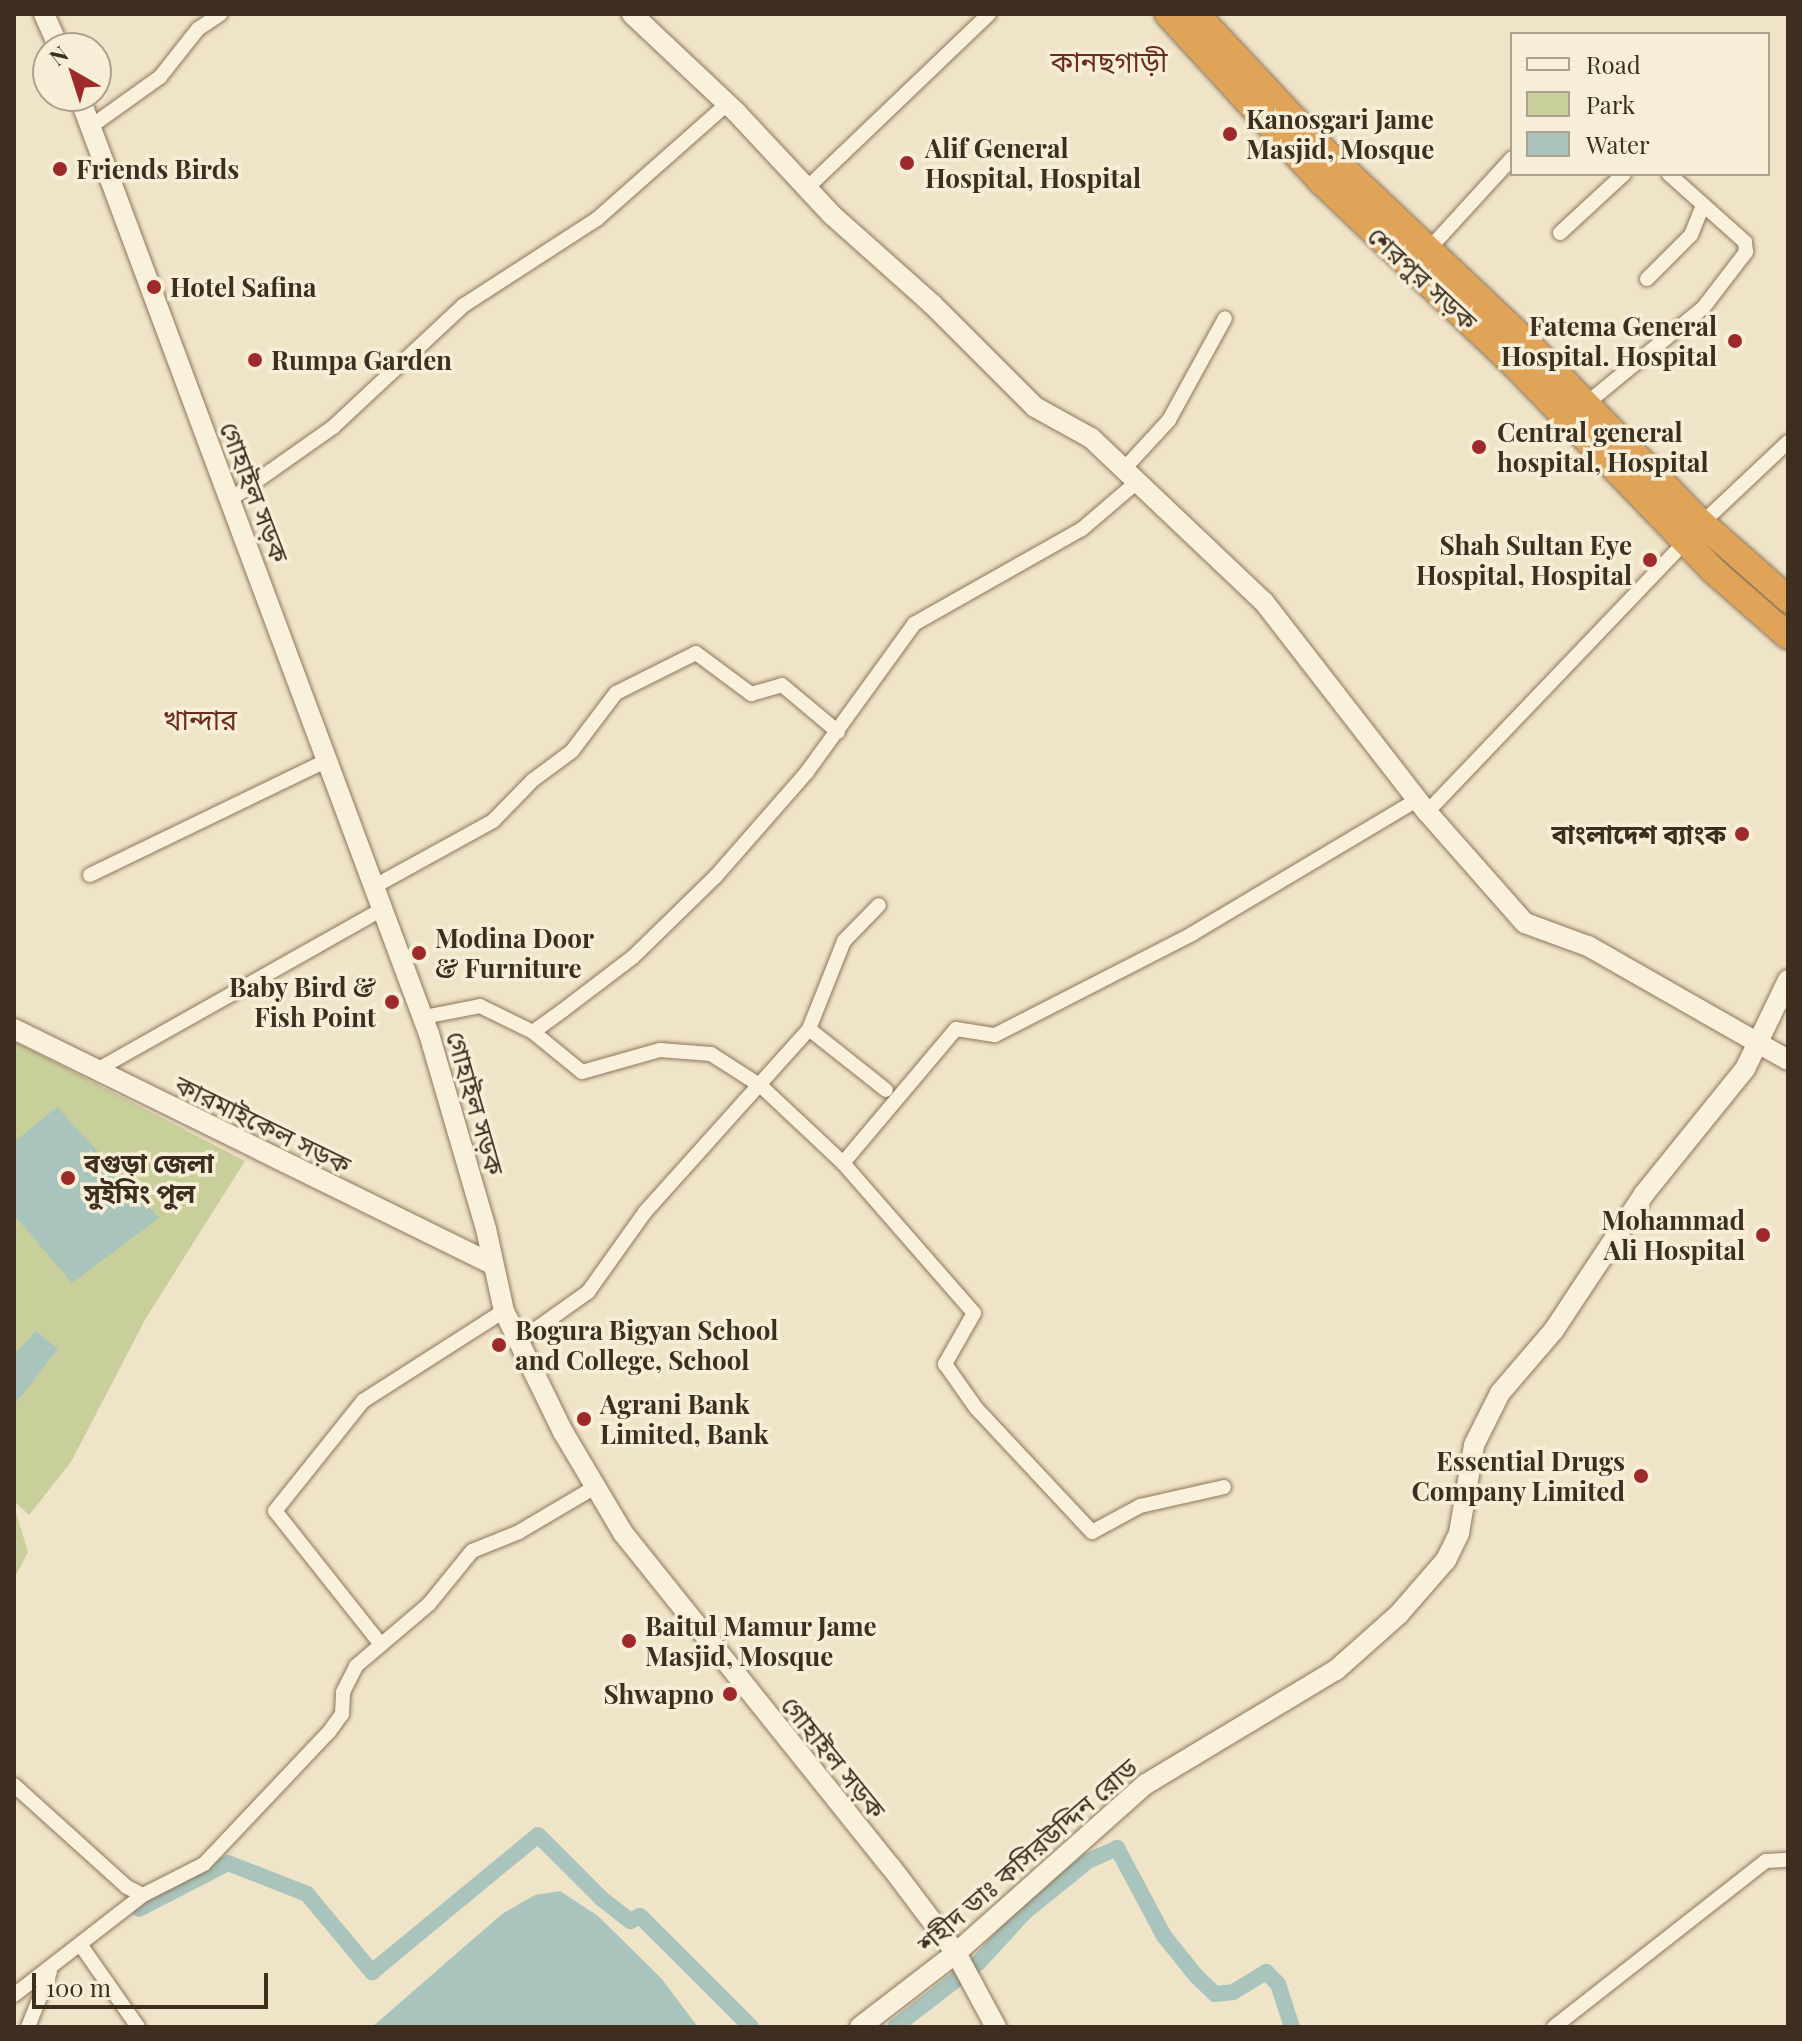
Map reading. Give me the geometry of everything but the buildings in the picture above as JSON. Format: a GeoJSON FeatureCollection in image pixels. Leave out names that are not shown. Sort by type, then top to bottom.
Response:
{"type":"FeatureCollection","features":[{"type":"Feature","properties":{"kind":"highway","name":"শেরপুর সড়ক"},"geometry":{"type":"LineString","coordinates":[[1168,14],[1322,182],[1514,364],[1694,532],[1788,599]]}},
{"type":"Feature","properties":{"kind":"highway","name":"শেরপুর সড়ক"},"geometry":{"type":"LineString","coordinates":[[1196,14],[1270,97],[1586,404],[1694,532],[1788,636]]}},
{"type":"Feature","properties":{"kind":"street"},"geometry":{"type":"LineString","coordinates":[[90,127],[160,77],[198,29],[220,14]]}},
{"type":"Feature","properties":{"kind":"street"},"geometry":{"type":"LineString","coordinates":[[632,14],[1035,407],[1091,438],[1264,602],[1422,806],[1525,923],[1588,946],[1788,1060]]}},
{"type":"Feature","properties":{"kind":"street"},"geometry":{"type":"LineString","coordinates":[[807,188],[989,14]]}},
{"type":"Feature","properties":{"kind":"street"},"geometry":{"type":"LineString","coordinates":[[231,499],[333,427],[464,305],[597,219],[727,104]]}},
{"type":"Feature","properties":{"kind":"street","name":"গোহাইল সড়ক"},"geometry":{"type":"LineString","coordinates":[[85,112],[424,1017],[486,1229],[490,1263],[504,1311],[595,1487],[642,1558],[958,1958],[996,2027]]}},
{"type":"Feature","properties":{"kind":"street"},"geometry":{"type":"LineString","coordinates":[[1429,249],[1510,160]]}},
{"type":"Feature","properties":{"kind":"street"},"geometry":{"type":"LineString","coordinates":[[1560,233],[1622,176]]}},
{"type":"Feature","properties":{"kind":"street"},"geometry":{"type":"LineString","coordinates":[[1586,404],[1703,308],[1735,271],[1746,252],[1745,242],[1671,176]]}},
{"type":"Feature","properties":{"kind":"street"},"geometry":{"type":"LineString","coordinates":[[1647,279],[1691,235],[1703,205]]}},
{"type":"Feature","properties":{"kind":"street"},"geometry":{"type":"LineString","coordinates":[[533,1032],[675,919],[838,732],[914,624],[1082,529],[1130,476],[1169,420],[1225,318]]}},
{"type":"Feature","properties":{"kind":"street"},"geometry":{"type":"LineString","coordinates":[[843,1163],[956,1029],[995,1035],[1192,934],[1422,806],[1694,532],[1788,442]]}},
{"type":"Feature","properties":{"kind":"street"},"geometry":{"type":"LineString","coordinates":[[375,886],[493,821],[533,780],[572,751],[616,693],[696,653],[751,694],[782,685],[838,732]]}},
{"type":"Feature","properties":{"kind":"street"},"geometry":{"type":"LineString","coordinates":[[90,875],[328,760]]}},
{"type":"Feature","properties":{"kind":"street"},"geometry":{"type":"LineString","coordinates":[[519,1341],[588,1292],[645,1212],[809,1029],[844,941],[879,905]]}},
{"type":"Feature","properties":{"kind":"street"},"geometry":{"type":"LineString","coordinates":[[95,1071],[383,909]]}},
{"type":"Feature","properties":{"kind":"street","name":"শহীদ ডাঃ কসিরউদ্দিন রোড"},"geometry":{"type":"LineString","coordinates":[[860,2027],[958,1958],[1146,1784],[1336,1670],[1399,1614],[1446,1560],[1459,1533],[1474,1445],[1500,1393],[1554,1330],[1644,1194],[1759,1043],[1788,980]]}},
{"type":"Feature","properties":{"kind":"street"},"geometry":{"type":"LineString","coordinates":[[424,1017],[480,1006],[533,1032],[582,1072],[660,1050],[711,1054],[761,1086],[843,1163],[974,1313],[945,1364],[976,1408],[1092,1532],[1140,1506],[1224,1487]]}},
{"type":"Feature","properties":{"kind":"street","name":"কারমাইকেল সড়ক"},"geometry":{"type":"LineString","coordinates":[[14,1029],[490,1263]]}},
{"type":"Feature","properties":{"kind":"street"},"geometry":{"type":"LineString","coordinates":[[809,1029],[886,1090]]}},
{"type":"Feature","properties":{"kind":"street"},"geometry":{"type":"LineString","coordinates":[[379,1642],[275,1511],[363,1401],[504,1311]]}},
{"type":"Feature","properties":{"kind":"street"},"geometry":{"type":"LineString","coordinates":[[14,1995],[82,1947],[143,1895],[204,1864],[329,1732],[342,1714],[343,1692],[356,1666],[379,1642],[429,1604],[472,1551],[519,1532],[595,1487]]}},
{"type":"Feature","properties":{"kind":"street"},"geometry":{"type":"LineString","coordinates":[[14,1785],[127,1887],[143,1895]]}},
{"type":"Feature","properties":{"kind":"street"},"geometry":{"type":"LineString","coordinates":[[1554,2027],[1766,1861],[1788,1860]]}},
{"type":"Feature","properties":{"kind":"street"},"geometry":{"type":"LineString","coordinates":[[82,1947],[138,2027]]}},
{"type":"Feature","properties":{"kind":"street"},"geometry":{"type":"LineString","coordinates":[[28,2027],[50,1971]]}},
{"type":"Feature","properties":{"kind":"green space"},"geometry":{"type":"Polygon","coordinates":[[[14,1041],[245,1161],[146,1318],[71,1462],[29,1515],[14,1501],[14,1041]]]}},
{"type":"Feature","properties":{"kind":"green space"},"geometry":{"type":"Polygon","coordinates":[[[14,1506],[28,1552],[14,1579],[14,1506]]]}},
{"type":"Feature","properties":{"kind":"water","name":"বগুড়া জেলা সুইমিং পুল"},"geometry":{"type":"Polygon","coordinates":[[[57,1107],[159,1218],[72,1283],[14,1215],[14,1142],[57,1107]]]}},
{"type":"Feature","properties":{"kind":"water"},"geometry":{"type":"Polygon","coordinates":[[[36,1331],[58,1349],[14,1405],[14,1355],[36,1331]]]}},
{"type":"Feature","properties":{"kind":"water"},"geometry":{"type":"Polygon","coordinates":[[[560,1891],[598,1916],[661,1978],[698,2027],[372,2027],[502,1914],[535,1895],[560,1891]]]}},
{"type":"Feature","properties":{"kind":"waterway"},"geometry":{"type":"LineString","coordinates":[[139,1909],[228,1863],[307,1894],[372,1972],[538,1835],[602,1899],[630,1921],[640,1916],[751,2027]]}},
{"type":"Feature","properties":{"kind":"waterway"},"geometry":{"type":"LineString","coordinates":[[895,2027],[979,1962],[1025,1912],[1088,1861],[1117,1848],[1164,1936],[1197,1977],[1215,1994],[1233,1992],[1266,1972],[1278,1984],[1292,2027]]}},
{"type":"Feature","properties":{"kind":"place","name":"Kanosgari Jame Masjid, Mosque"},"geometry":{"type":"Point","coordinates":[1230,134]}},
{"type":"Feature","properties":{"kind":"place","name":"Alif General Hospital, Hospital"},"geometry":{"type":"Point","coordinates":[907,163]}},
{"type":"Feature","properties":{"kind":"place","name":"Friends Birds"},"geometry":{"type":"Point","coordinates":[60,169]}},
{"type":"Feature","properties":{"kind":"place","name":"Hotel Safina"},"geometry":{"type":"Point","coordinates":[154,287]}},
{"type":"Feature","properties":{"kind":"place","name":"Fatema General Hospital. Hospital"},"geometry":{"type":"Point","coordinates":[1735,341]}},
{"type":"Feature","properties":{"kind":"place","name":"Rumpa Garden"},"geometry":{"type":"Point","coordinates":[255,360]}},
{"type":"Feature","properties":{"kind":"place","name":"Central general hospital, Hospital"},"geometry":{"type":"Point","coordinates":[1479,447]}},
{"type":"Feature","properties":{"kind":"place","name":"Shah Sultan Eye Hospital, Hospital"},"geometry":{"type":"Point","coordinates":[1650,560]}},
{"type":"Feature","properties":{"kind":"place","name":"বাংলাদেশ ব্যাংক"},"geometry":{"type":"Point","coordinates":[1742,834]}},
{"type":"Feature","properties":{"kind":"place","name":"Modina Door & Furniture"},"geometry":{"type":"Point","coordinates":[419,953]}},
{"type":"Feature","properties":{"kind":"place","name":"Baby Bird & Fish Point"},"geometry":{"type":"Point","coordinates":[392,1002]}},
{"type":"Feature","properties":{"kind":"place","name":"বগুড়া জেলা সুইমিং পুল"},"geometry":{"type":"Point","coordinates":[68,1178]}},
{"type":"Feature","properties":{"kind":"place","name":"Mohammad Ali Hospital"},"geometry":{"type":"Point","coordinates":[1763,1235]}},
{"type":"Feature","properties":{"kind":"place","name":"Bogura Bigyan School and College, School"},"geometry":{"type":"Point","coordinates":[499,1345]}},
{"type":"Feature","properties":{"kind":"place","name":"Agrani Bank Limited, Bank"},"geometry":{"type":"Point","coordinates":[584,1419]}},
{"type":"Feature","properties":{"kind":"place","name":"Essential Drugs Company Limited"},"geometry":{"type":"Point","coordinates":[1641,1476]}},
{"type":"Feature","properties":{"kind":"place","name":"Baitul Mamur Jame Masjid, Mosque"},"geometry":{"type":"Point","coordinates":[629,1641]}},
{"type":"Feature","properties":{"kind":"place","name":"Shwapno"},"geometry":{"type":"Point","coordinates":[730,1694]}},
{"type":"Feature","properties":{"kind":"district","name":"কানছগাড়ী"},"geometry":{"type":"Point","coordinates":[1109,61]}},
{"type":"Feature","properties":{"kind":"district","name":"খান্দার"},"geometry":{"type":"Point","coordinates":[200,719]}}]}
